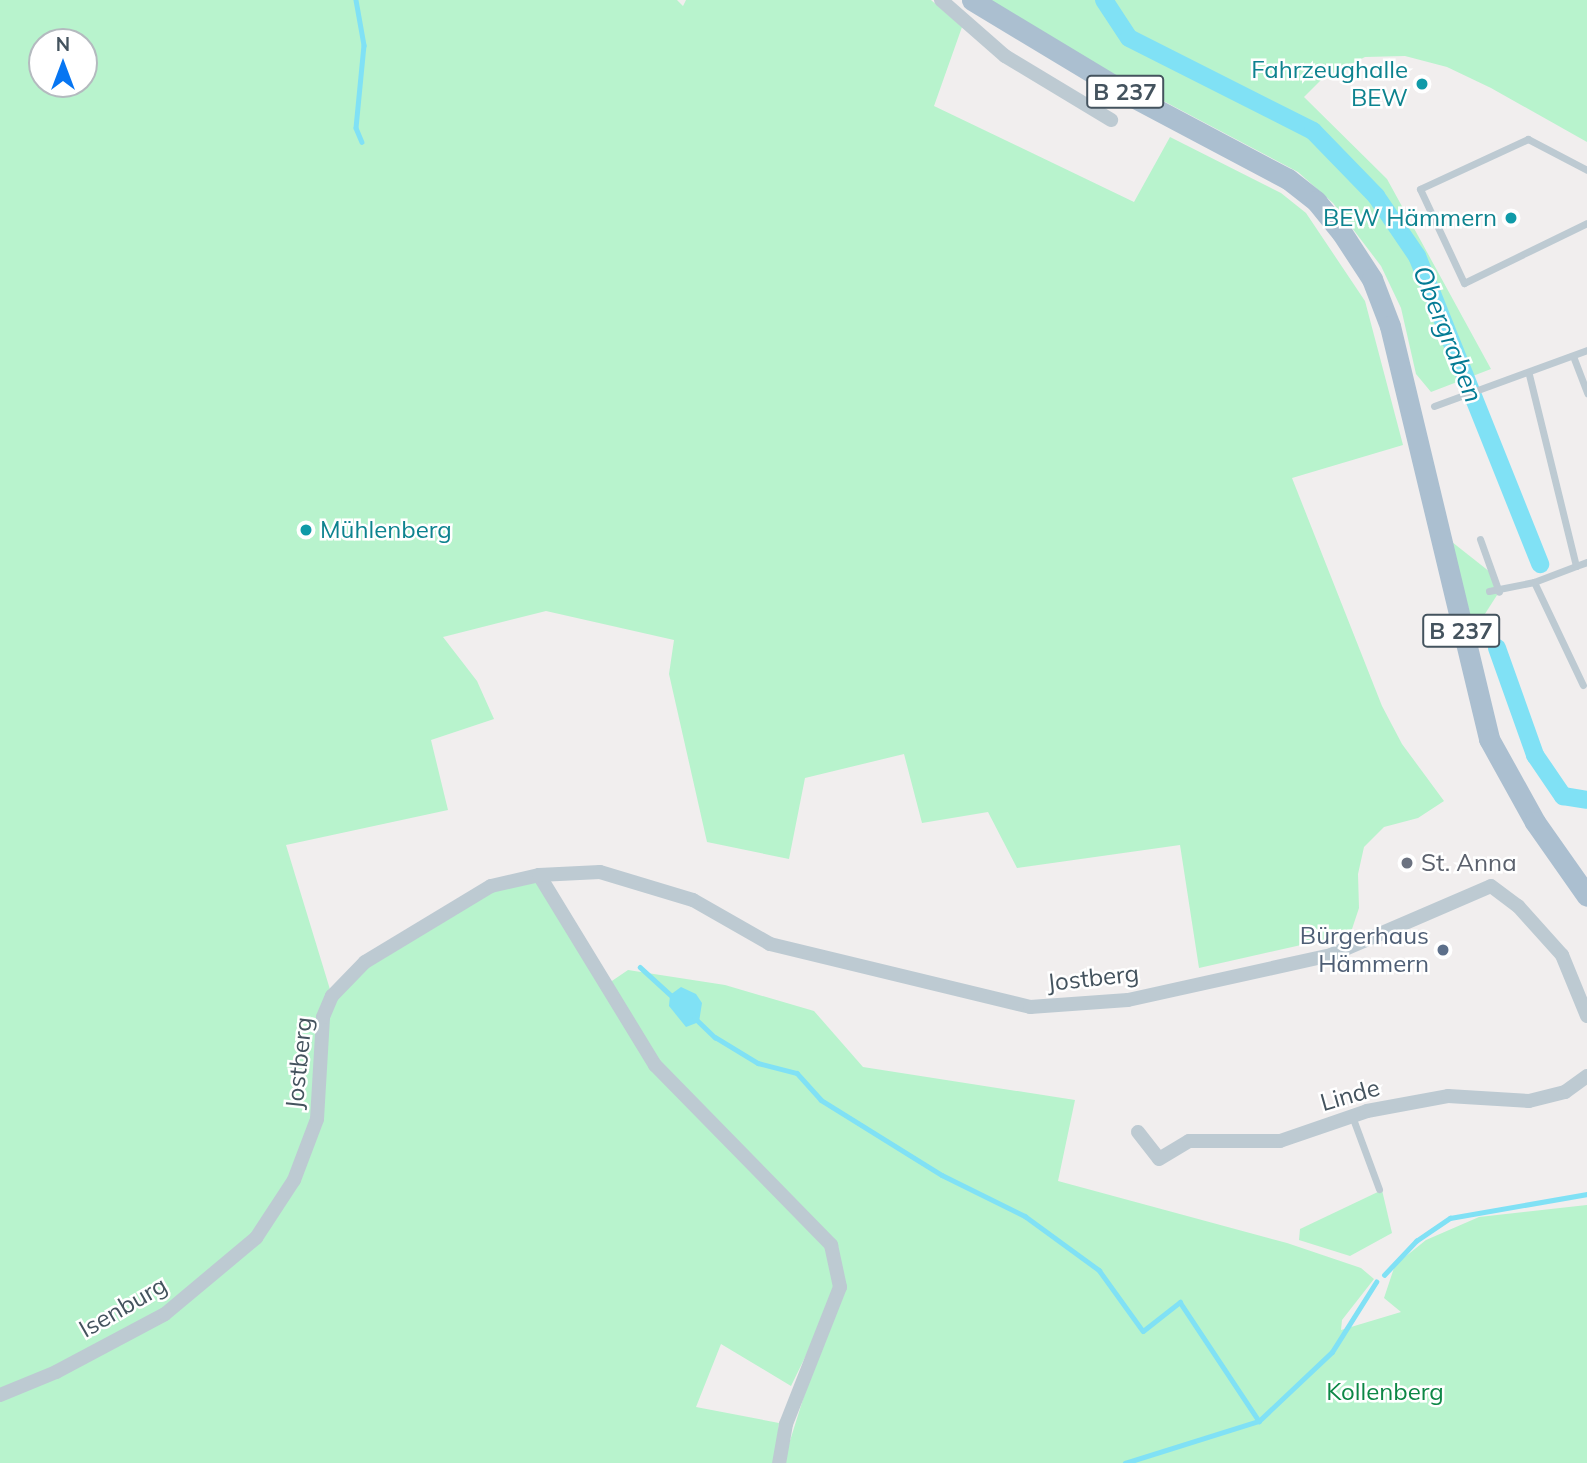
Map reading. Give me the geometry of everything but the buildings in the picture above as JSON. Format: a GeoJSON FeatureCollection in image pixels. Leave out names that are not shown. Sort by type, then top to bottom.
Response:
{"type":"FeatureCollection","features":[{"type":"Feature","properties":{"kind":"main road","name":"B 237"},"geometry":{"type":"LineString","coordinates":[[972,0],[1133,97],[1288,179],[1316,201],[1350,244],[1371,279],[1394,338],[1489,739],[1535,822],[1587,896]]}},
{"type":"Feature","properties":{"kind":"street"},"geometry":{"type":"LineString","coordinates":[[940,0],[1005,56],[1111,120]]}},
{"type":"Feature","properties":{"kind":"street","name":"Jostberg"},"geometry":{"type":"LineString","coordinates":[[256,1238],[295,1180],[317,1119],[323,1017],[332,996],[365,962],[491,886],[539,875],[600,872],[693,900],[770,944],[1030,1007],[1128,1000],[1331,955],[1491,886],[1518,905],[1562,956],[1587,1016]]}},
{"type":"Feature","properties":{"kind":"street"},"geometry":{"type":"LineString","coordinates":[[539,875],[655,1065],[831,1245],[840,1287],[786,1424],[779,1463]]}},
{"type":"Feature","properties":{"kind":"street","name":"Linde"},"geometry":{"type":"LineString","coordinates":[[1138,1132],[1158,1159],[1189,1141],[1280,1141],[1352,1116],[1448,1096],[1529,1101],[1565,1092],[1587,1076]]}},
{"type":"Feature","properties":{"kind":"street","name":"Isenburg"},"geometry":{"type":"LineString","coordinates":[[0,1395],[56,1372],[165,1314],[256,1238]]}},
{"type":"Feature","properties":{"kind":"lane"},"geometry":{"type":"LineString","coordinates":[[1587,170],[1528,139],[1420,189],[1464,283],[1587,223]]}},
{"type":"Feature","properties":{"kind":"lane"},"geometry":{"type":"LineString","coordinates":[[1434,406],[1529,375],[1587,350]]}},
{"type":"Feature","properties":{"kind":"lane"},"geometry":{"type":"LineString","coordinates":[[1573,356],[1587,393]]}},
{"type":"Feature","properties":{"kind":"lane"},"geometry":{"type":"LineString","coordinates":[[1529,375],[1576,566]]}},
{"type":"Feature","properties":{"kind":"lane"},"geometry":{"type":"LineString","coordinates":[[1480,539],[1499,592]]}},
{"type":"Feature","properties":{"kind":"lane"},"geometry":{"type":"LineString","coordinates":[[1489,591],[1499,592],[1534,583],[1587,562]]}},
{"type":"Feature","properties":{"kind":"lane"},"geometry":{"type":"LineString","coordinates":[[1534,583],[1583,684]]}},
{"type":"Feature","properties":{"kind":"lane"},"geometry":{"type":"LineString","coordinates":[[1352,1116],[1379,1189]]}},
{"type":"Feature","properties":{"kind":"green space","name":"Kollenberg"},"geometry":{"type":"Polygon","coordinates":[[[0,0],[677,0],[683,6],[686,0],[931,0],[962,27],[934,106],[1134,202],[1170,137],[1281,193],[1306,213],[1365,301],[1403,445],[1292,478],[1382,706],[1402,744],[1444,801],[1418,818],[1384,827],[1364,847],[1358,874],[1359,908],[1352,929],[1341,936],[1199,968],[1180,845],[1017,868],[988,812],[922,823],[904,754],[805,778],[789,859],[707,842],[669,674],[674,640],[546,611],[443,637],[477,681],[494,719],[431,740],[448,810],[286,845],[332,996],[365,962],[491,886],[539,875],[606,985],[628,970],[725,985],[814,1011],[863,1067],[1075,1100],[1058,1181],[1287,1243],[1361,1268],[1374,1279],[1342,1320],[1341,1330],[1401,1312],[1384,1298],[1395,1265],[1426,1240],[1479,1217],[1587,1205],[1587,1463],[783,1463],[836,1294],[791,1386],[721,1344],[696,1407],[779,1423],[775,1463],[0,1463],[0,0]]]}},
{"type":"Feature","properties":{"kind":"green space"},"geometry":{"type":"Polygon","coordinates":[[[972,0],[1587,0],[1587,142],[1491,88],[1447,67],[1405,56],[1365,57],[1323,78],[1304,97],[1387,179],[1491,369],[1431,392],[1416,374],[1401,308],[1381,266],[1333,203],[1298,172],[972,0]]]}},
{"type":"Feature","properties":{"kind":"green space"},"geometry":{"type":"Polygon","coordinates":[[[1452,542],[1490,572],[1499,592],[1474,631],[1452,542]]]}},
{"type":"Feature","properties":{"kind":"green space"},"geometry":{"type":"Polygon","coordinates":[[[1382,1190],[1392,1233],[1350,1256],[1299,1240],[1300,1229],[1382,1190]]]}},
{"type":"Feature","properties":{"kind":"water"},"geometry":{"type":"Polygon","coordinates":[[[681,987],[696,994],[702,1003],[699,1022],[686,1027],[669,1006],[670,995],[681,987]]]}},
{"type":"Feature","properties":{"kind":"waterway"},"geometry":{"type":"LineString","coordinates":[[356,0],[364,45],[356,128],[362,142]]}},
{"type":"Feature","properties":{"kind":"waterway","name":"Obergraben"},"geometry":{"type":"LineString","coordinates":[[1104,0],[1129,38],[1313,131],[1376,196],[1417,256],[1540,564]]}},
{"type":"Feature","properties":{"kind":"waterway","name":"Obergraben"},"geometry":{"type":"LineString","coordinates":[[1497,648],[1535,755],[1563,796],[1587,800]]}},
{"type":"Feature","properties":{"kind":"waterway"},"geometry":{"type":"LineString","coordinates":[[640,967],[673,997]]}},
{"type":"Feature","properties":{"kind":"waterway"},"geometry":{"type":"LineString","coordinates":[[695,1018],[715,1037],[758,1063],[797,1073],[821,1100],[942,1175],[1025,1216],[1099,1270],[1143,1331],[1180,1302],[1259,1421]]}},
{"type":"Feature","properties":{"kind":"waterway"},"geometry":{"type":"LineString","coordinates":[[1384,1275],[1416,1241],[1450,1218],[1587,1194]]}},
{"type":"Feature","properties":{"kind":"waterway"},"geometry":{"type":"LineString","coordinates":[[1125,1463],[1259,1421],[1332,1352],[1376,1282]]}},
{"type":"Feature","properties":{"kind":"place","name":"Fahrzeughalle BEW"},"geometry":{"type":"Point","coordinates":[1422,84]}},
{"type":"Feature","properties":{"kind":"place","name":"BEW Hämmern"},"geometry":{"type":"Point","coordinates":[1511,218]}},
{"type":"Feature","properties":{"kind":"place","name":"Mühlenberg"},"geometry":{"type":"Point","coordinates":[306,530]}},
{"type":"Feature","properties":{"kind":"place","name":"St. Anna"},"geometry":{"type":"Point","coordinates":[1407,863]}},
{"type":"Feature","properties":{"kind":"place","name":"Bürgerhaus Hämmern"},"geometry":{"type":"Point","coordinates":[1443,950]}}]}
